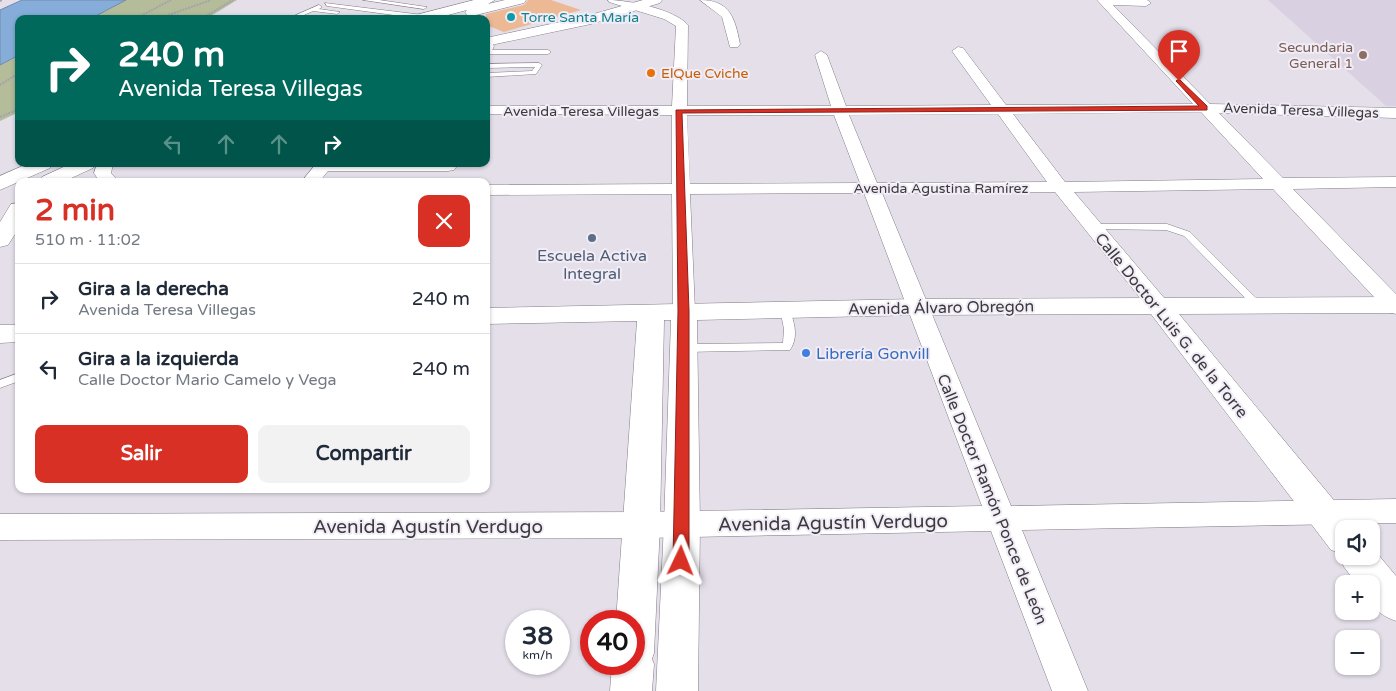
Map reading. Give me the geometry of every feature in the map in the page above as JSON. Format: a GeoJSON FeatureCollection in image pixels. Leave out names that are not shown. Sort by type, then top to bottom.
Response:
{"type":"FeatureCollection","features":[{"type":"Feature","properties":{"kind":"main road"},"geometry":{"type":"LineString","coordinates":[[423,15],[489,0]]}},
{"type":"Feature","properties":{"kind":"main road"},"geometry":{"type":"LineString","coordinates":[[464,15],[520,0]]}},
{"type":"Feature","properties":{"kind":"main road"},"geometry":{"type":"LineString","coordinates":[[490,46],[591,25],[643,4]]}},
{"type":"Feature","properties":{"kind":"main road"},"geometry":{"type":"LineString","coordinates":[[0,184],[37,167]]}},
{"type":"Feature","properties":{"kind":"main road"},"geometry":{"type":"LineString","coordinates":[[56,178],[80,167]]}},
{"type":"Feature","properties":{"kind":"main road"},"geometry":{"type":"LineString","coordinates":[[0,206],[15,199]]}},
{"type":"Feature","properties":{"kind":"main road"},"geometry":{"type":"LineString","coordinates":[[0,240],[15,216]]}},
{"type":"Feature","properties":{"kind":"main road","name":"Calle Doctor Luis G. de la Torre"},"geometry":{"type":"LineString","coordinates":[[1157,304],[1335,528]]}},
{"type":"Feature","properties":{"kind":"main road","name":"Avenida Álvaro Obregón"},"geometry":{"type":"LineString","coordinates":[[490,316],[917,306],[1257,304],[1395,306]]}},
{"type":"Feature","properties":{"kind":"main road"},"geometry":{"type":"LineString","coordinates":[[677,691],[682,524],[684,311]]}},
{"type":"Feature","properties":{"kind":"main road"},"geometry":{"type":"LineString","coordinates":[[637,610],[651,312]]}},
{"type":"Feature","properties":{"kind":"main road"},"geometry":{"type":"LineString","coordinates":[[0,317],[15,317]]}},
{"type":"Feature","properties":{"kind":"main road"},"geometry":{"type":"LineString","coordinates":[[0,334],[15,333]]}},
{"type":"Feature","properties":{"kind":"main road"},"geometry":{"type":"LineString","coordinates":[[1364,565],[1396,604]]}},
{"type":"Feature","properties":{"kind":"main road"},"geometry":{"type":"LineString","coordinates":[[631,691],[632,675]]}},
{"type":"Feature","properties":{"kind":"street"},"geometry":{"type":"LineString","coordinates":[[613,0],[643,4],[676,19],[682,25],[679,111],[684,311]]}},
{"type":"Feature","properties":{"kind":"street"},"geometry":{"type":"LineString","coordinates":[[705,0],[725,12],[729,18],[734,44]]}},
{"type":"Feature","properties":{"kind":"street"},"geometry":{"type":"LineString","coordinates":[[1103,1],[1146,3]]}},
{"type":"Feature","properties":{"kind":"street"},"geometry":{"type":"LineString","coordinates":[[1103,1],[1395,306]]}},
{"type":"Feature","properties":{"kind":"street","name":"Calle Doctor Luis G. de la Torre"},"geometry":{"type":"LineString","coordinates":[[958,51],[1060,187],[1157,304]]}},
{"type":"Feature","properties":{"kind":"street","name":"Calle Doctor Ramón Ponce de León"},"geometry":{"type":"LineString","coordinates":[[821,55],[840,111],[870,188],[1070,691]]}},
{"type":"Feature","properties":{"kind":"street","name":"Avenida Teresa Villegas"},"geometry":{"type":"LineString","coordinates":[[490,110],[840,111],[1205,108],[1332,110],[1396,114]]}},
{"type":"Feature","properties":{"kind":"street"},"geometry":{"type":"LineString","coordinates":[[104,167],[103,174],[106,178]]}},
{"type":"Feature","properties":{"kind":"street"},"geometry":{"type":"LineString","coordinates":[[313,178],[322,167]]}},
{"type":"Feature","properties":{"kind":"street"},"geometry":{"type":"LineString","coordinates":[[441,178],[447,167]]}},
{"type":"Feature","properties":{"kind":"street","name":"Avenida Agustina Ramírez"},"geometry":{"type":"LineString","coordinates":[[490,190],[1060,187],[1396,182]]}},
{"type":"Feature","properties":{"kind":"street","name":"Avenida Agustín Verdugo"},"geometry":{"type":"LineString","coordinates":[[0,528],[642,525],[1396,511]]}},
{"type":"Feature","properties":{"kind":"lane"},"geometry":{"type":"LineString","coordinates":[[300,15],[337,0]]}},
{"type":"Feature","properties":{"kind":"lane"},"geometry":{"type":"LineString","coordinates":[[366,0],[397,4],[423,15]]}},
{"type":"Feature","properties":{"kind":"lane"},"geometry":{"type":"LineString","coordinates":[[327,4],[423,15]]}},
{"type":"Feature","properties":{"kind":"lane"},"geometry":{"type":"LineString","coordinates":[[372,15],[397,4]]}},
{"type":"Feature","properties":{"kind":"lane"},"geometry":{"type":"LineString","coordinates":[[314,10],[361,15]]}},
{"type":"Feature","properties":{"kind":"lane"},"geometry":{"type":"LineString","coordinates":[[490,47],[548,52]]}},
{"type":"Feature","properties":{"kind":"lane"},"geometry":{"type":"LineString","coordinates":[[490,66],[539,65],[534,73],[490,75]]}},
{"type":"Feature","properties":{"kind":"lane"},"geometry":{"type":"LineString","coordinates":[[1093,227],[1167,227],[1188,234],[1257,304]]}},
{"type":"Feature","properties":{"kind":"lane"},"geometry":{"type":"LineString","coordinates":[[683,348],[786,347],[790,342],[790,337],[785,309]]}},
{"type":"Feature","properties":{"kind":"lane"},"geometry":{"type":"LineString","coordinates":[[0,384],[15,378]]}},
{"type":"Feature","properties":{"kind":"path"},"geometry":{"type":"LineString","coordinates":[[143,15],[171,0]]}},
{"type":"Feature","properties":{"kind":"path"},"geometry":{"type":"LineString","coordinates":[[168,15],[211,0]]}},
{"type":"Feature","properties":{"kind":"path"},"geometry":{"type":"LineString","coordinates":[[208,15],[234,0]]}},
{"type":"Feature","properties":{"kind":"path"},"geometry":{"type":"LineString","coordinates":[[0,85],[15,76]]}},
{"type":"Feature","properties":{"kind":"path"},"geometry":{"type":"LineString","coordinates":[[0,117],[15,111]]}},
{"type":"Feature","properties":{"kind":"shaded area","name":"Secundaria General 1"},"geometry":{"type":"Polygon","coordinates":[[[1268,0],[1396,0],[1396,106],[1386,106],[1268,0]]]}},
{"type":"Feature","properties":{"kind":"green space"},"geometry":{"type":"Polygon","coordinates":[[[126,0],[237,0],[213,15],[98,15],[126,0]]]}},
{"type":"Feature","properties":{"kind":"green space"},"geometry":{"type":"Polygon","coordinates":[[[15,57],[15,114],[0,121],[0,65],[15,57]]]}},
{"type":"Feature","properties":{"kind":"water"},"geometry":{"type":"Polygon","coordinates":[[[22,0],[126,0],[98,15],[15,15],[15,57],[0,65],[0,10],[22,0]]]}},
{"type":"Feature","properties":{"kind":"building","name":"Torre Santa María"},"geometry":{"type":"Polygon","coordinates":[[[528,0],[551,0],[581,10],[504,32],[490,27],[490,15],[486,14],[524,5],[528,0]]]}},
{"type":"Feature","properties":{"kind":"place","name":"Torre Santa María"},"geometry":{"type":"Point","coordinates":[511,17]}},
{"type":"Feature","properties":{"kind":"place","name":"Secundaria General 1"},"geometry":{"type":"Point","coordinates":[1363,55]}},
{"type":"Feature","properties":{"kind":"place","name":"ElQue Cviche"},"geometry":{"type":"Point","coordinates":[651,73]}},
{"type":"Feature","properties":{"kind":"place","name":"Escuela Activa Integral"},"geometry":{"type":"Point","coordinates":[592,238]}},
{"type":"Feature","properties":{"kind":"place","name":"Librería Gonvill"},"geometry":{"type":"Point","coordinates":[806,353]}},
{"type":"Feature","properties":{"kind":"route"},"geometry":{"type":"LineString","coordinates":[[681,561],[684,311],[679,111],[1205,108],[1179,81]]}}]}
